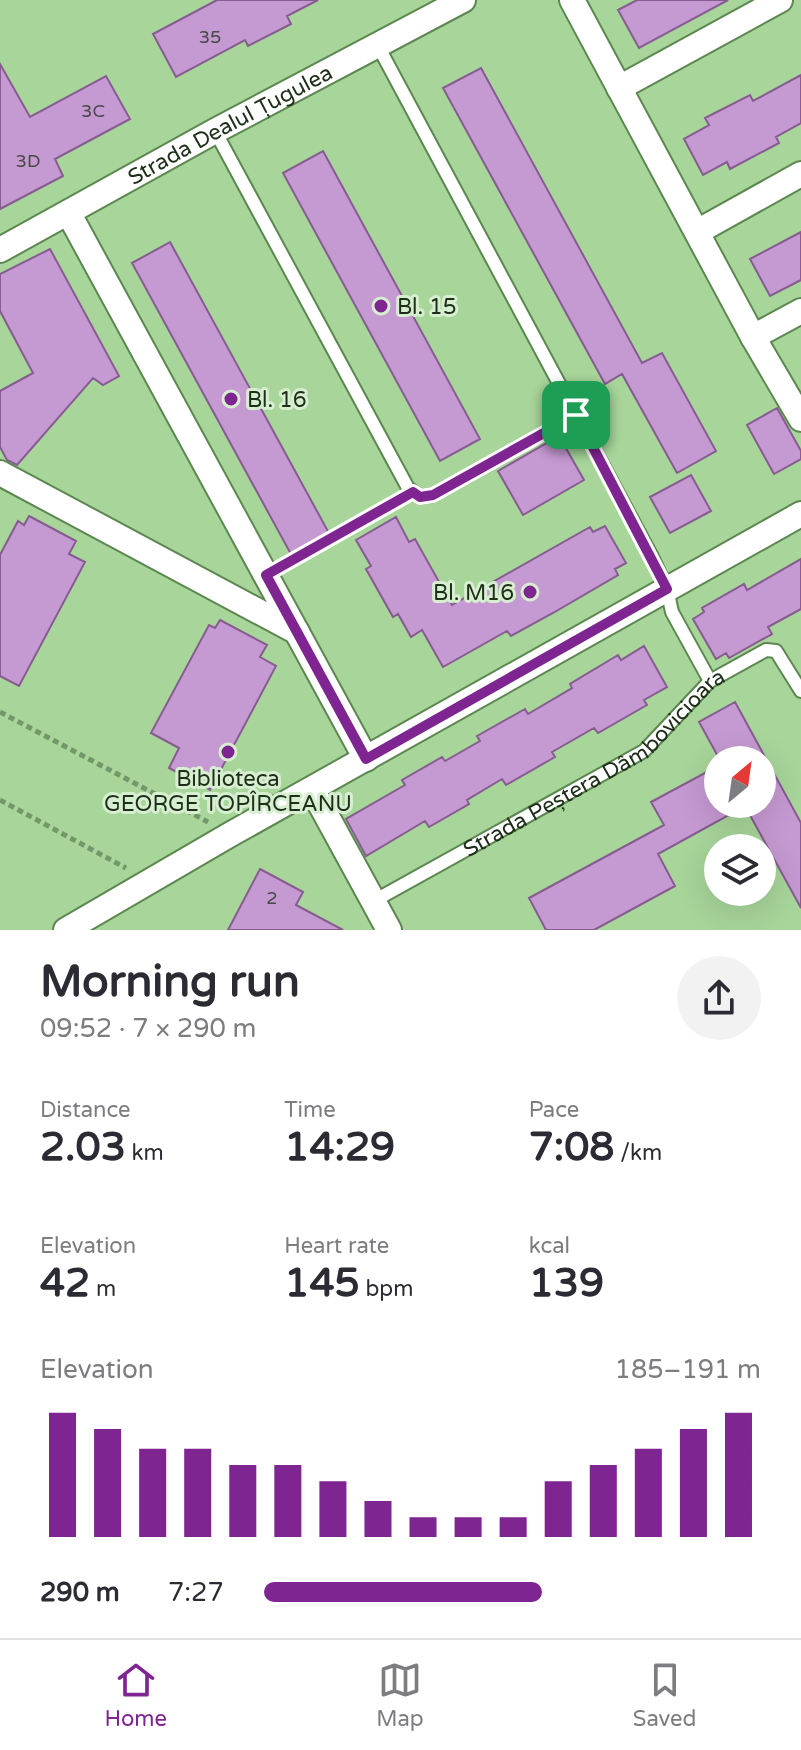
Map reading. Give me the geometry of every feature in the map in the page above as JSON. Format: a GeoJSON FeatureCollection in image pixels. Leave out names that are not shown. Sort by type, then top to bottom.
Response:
{"type":"FeatureCollection","features":[{"type":"Feature","properties":{"kind":"street","name":"Strada Dealul Țugulea"},"geometry":{"type":"LineString","coordinates":[[0,250],[215,131],[463,0]]}},
{"type":"Feature","properties":{"kind":"street"},"geometry":{"type":"LineString","coordinates":[[572,0],[753,337],[801,419]]}},
{"type":"Feature","properties":{"kind":"street"},"geometry":{"type":"LineString","coordinates":[[619,88],[780,0]]}},
{"type":"Feature","properties":{"kind":"street"},"geometry":{"type":"LineString","coordinates":[[697,232],[801,174]]}},
{"type":"Feature","properties":{"kind":"street"},"geometry":{"type":"LineString","coordinates":[[69,214],[366,759]]}},
{"type":"Feature","properties":{"kind":"street"},"geometry":{"type":"LineString","coordinates":[[753,337],[801,311]]}},
{"type":"Feature","properties":{"kind":"street"},"geometry":{"type":"LineString","coordinates":[[0,473],[297,632]]}},
{"type":"Feature","properties":{"kind":"street"},"geometry":{"type":"LineString","coordinates":[[66,930],[801,514]]}},
{"type":"Feature","properties":{"kind":"street"},"geometry":{"type":"LineString","coordinates":[[312,789],[389,930]]}},
{"type":"Feature","properties":{"kind":"lane"},"geometry":{"type":"LineString","coordinates":[[378,46],[667,589],[672,612],[710,681]]}},
{"type":"Feature","properties":{"kind":"lane"},"geometry":{"type":"LineString","coordinates":[[215,131],[408,488],[416,494],[433,495],[576,415]]}},
{"type":"Feature","properties":{"kind":"lane","name":"Strada Peștera Dâmbovicioara"},"geometry":{"type":"LineString","coordinates":[[372,902],[644,751],[710,681],[766,650],[776,651],[801,691]]}},
{"type":"Feature","properties":{"kind":"path"},"geometry":{"type":"LineString","coordinates":[[266,575],[416,494]]}},
{"type":"Feature","properties":{"kind":"path"},"geometry":{"type":"LineString","coordinates":[[0,712],[231,834]]}},
{"type":"Feature","properties":{"kind":"path"},"geometry":{"type":"LineString","coordinates":[[0,800],[150,881]]}},
{"type":"Feature","properties":{"kind":"building"},"geometry":{"type":"Polygon","coordinates":[[[217,0],[318,0],[287,16],[291,24],[248,46],[245,40],[176,77],[153,34],[217,0]]]}},
{"type":"Feature","properties":{"kind":"building"},"geometry":{"type":"Polygon","coordinates":[[[637,0],[728,0],[639,48],[618,10],[637,0]]]}},
{"type":"Feature","properties":{"kind":"building"},"geometry":{"type":"Polygon","coordinates":[[[0,64],[30,117],[106,76],[130,119],[55,159],[63,176],[0,209],[0,64]]]}},
{"type":"Feature","properties":{"kind":"building"},"geometry":{"type":"Polygon","coordinates":[[[481,68],[642,363],[662,353],[716,451],[677,473],[622,374],[605,384],[443,88],[481,68]]]}},
{"type":"Feature","properties":{"kind":"building"},"geometry":{"type":"Polygon","coordinates":[[[801,75],[801,123],[776,137],[779,143],[730,169],[727,162],[703,175],[684,139],[709,125],[705,118],[750,95],[753,101],[801,75]]]}},
{"type":"Feature","properties":{"kind":"building","name":"Bl. 15"},"geometry":{"type":"Polygon","coordinates":[[[323,151],[480,439],[440,461],[283,173],[323,151]]]}},
{"type":"Feature","properties":{"kind":"building"},"geometry":{"type":"Polygon","coordinates":[[[801,232],[801,280],[770,296],[750,259],[801,232]]]}},
{"type":"Feature","properties":{"kind":"building","name":"Bl. 16"},"geometry":{"type":"Polygon","coordinates":[[[170,242],[330,535],[292,556],[132,263],[170,242]]]}},
{"type":"Feature","properties":{"kind":"building"},"geometry":{"type":"Polygon","coordinates":[[[50,249],[119,376],[103,385],[93,378],[17,465],[7,460],[0,447],[0,391],[33,373],[0,311],[0,274],[50,249]]]}},
{"type":"Feature","properties":{"kind":"building"},"geometry":{"type":"Polygon","coordinates":[[[777,408],[801,451],[801,459],[774,474],[747,425],[777,408]]]}},
{"type":"Feature","properties":{"kind":"building"},"geometry":{"type":"Polygon","coordinates":[[[559,436],[584,480],[523,515],[498,471],[559,436]]]}},
{"type":"Feature","properties":{"kind":"building"},"geometry":{"type":"Polygon","coordinates":[[[691,475],[711,511],[670,533],[650,497],[691,475]]]}},
{"type":"Feature","properties":{"kind":"building"},"geometry":{"type":"Polygon","coordinates":[[[29,516],[76,541],[69,554],[85,562],[19,686],[0,676],[0,555],[18,521],[24,525],[29,516]]]}},
{"type":"Feature","properties":{"kind":"building","name":"Bl. M16"},"geometry":{"type":"Polygon","coordinates":[[[396,517],[409,542],[415,539],[452,605],[590,527],[593,532],[605,526],[626,563],[615,569],[618,575],[553,613],[511,636],[507,631],[443,667],[422,630],[411,637],[398,614],[393,617],[366,569],[371,566],[356,540],[396,517]]]}},
{"type":"Feature","properties":{"kind":"building"},"geometry":{"type":"Polygon","coordinates":[[[801,559],[801,609],[768,627],[772,634],[729,658],[726,653],[716,659],[693,619],[704,612],[702,608],[744,584],[747,590],[801,559]]]}},
{"type":"Feature","properties":{"kind":"building"},"geometry":{"type":"Polygon","coordinates":[[[220,620],[267,645],[260,657],[276,666],[210,790],[169,768],[179,748],[151,733],[209,625],[215,628],[220,620]]]}},
{"type":"Feature","properties":{"kind":"building"},"geometry":{"type":"Polygon","coordinates":[[[644,646],[667,687],[644,700],[647,705],[598,733],[594,728],[552,752],[555,757],[506,785],[502,779],[467,800],[469,804],[429,827],[425,821],[366,856],[346,819],[405,785],[402,780],[442,757],[445,761],[480,741],[477,736],[525,709],[528,714],[618,655],[621,660],[644,646]]]}},
{"type":"Feature","properties":{"kind":"building"},"geometry":{"type":"Polygon","coordinates":[[[735,702],[759,746],[712,746],[699,722],[735,702]]]}},
{"type":"Feature","properties":{"kind":"building"},"geometry":{"type":"Polygon","coordinates":[[[704,774],[704,818],[723,818],[658,854],[675,886],[594,930],[546,930],[529,898],[664,825],[651,802],[704,774]]]}},
{"type":"Feature","properties":{"kind":"building"},"geometry":{"type":"Polygon","coordinates":[[[776,777],[801,823],[801,908],[776,862],[776,834],[760,834],[752,818],[776,818],[776,777]]]}},
{"type":"Feature","properties":{"kind":"building"},"geometry":{"type":"Polygon","coordinates":[[[260,869],[303,892],[296,905],[343,930],[228,930],[260,869]]]}},
{"type":"Feature","properties":{"kind":"place","name":"Bl. 15"},"geometry":{"type":"Point","coordinates":[381,306]}},
{"type":"Feature","properties":{"kind":"place","name":"Bl. 16"},"geometry":{"type":"Point","coordinates":[231,399]}},
{"type":"Feature","properties":{"kind":"place","name":"Bl. M16"},"geometry":{"type":"Point","coordinates":[530,592]}},
{"type":"Feature","properties":{"kind":"place","name":"Biblioteca GEORGE TOPÎRCEANU"},"geometry":{"type":"Point","coordinates":[228,752]}},
{"type":"Feature","properties":{"kind":"route"},"geometry":{"type":"LineString","coordinates":[[576,415],[667,589],[366,759],[266,575],[413,492],[420,497],[433,495],[576,415]]}}]}
